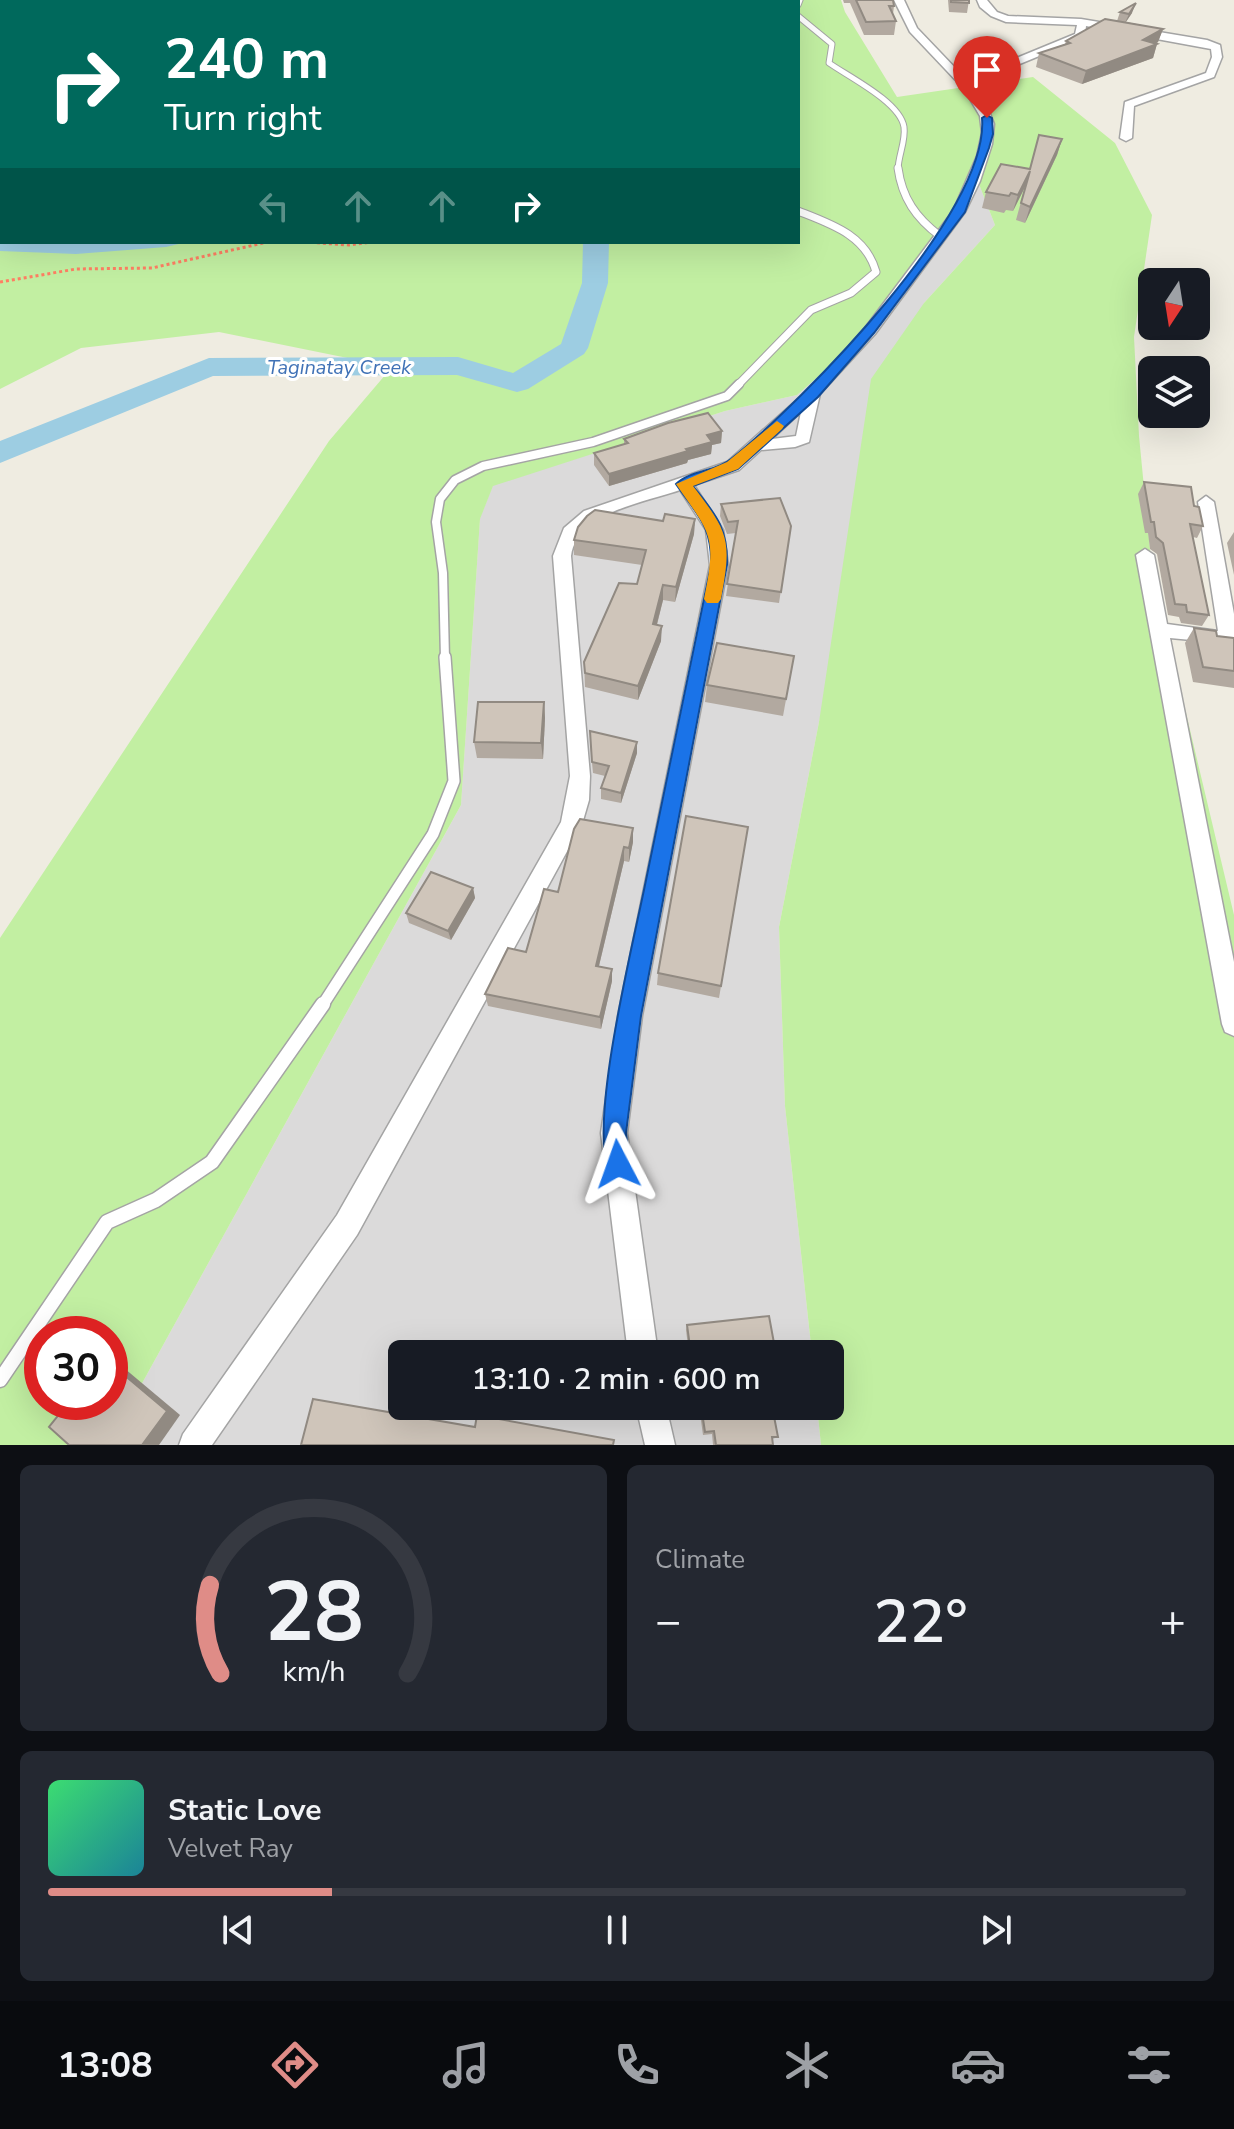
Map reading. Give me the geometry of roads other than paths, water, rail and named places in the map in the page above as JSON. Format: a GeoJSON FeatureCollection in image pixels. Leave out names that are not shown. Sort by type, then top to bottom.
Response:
{"type":"FeatureCollection","features":[{"type":"Feature","properties":{"kind":"street"},"geometry":{"type":"LineString","coordinates":[[194,1445],[347,1225],[571,824],[578,800],[580,776],[564,542],[580,520],[590,515],[733,466],[813,394],[870,331],[968,196],[988,134],[987,118],[959,77],[910,28],[899,0]]}},
{"type":"Feature","properties":{"kind":"street"},"geometry":{"type":"LineString","coordinates":[[982,0],[983,5],[994,14],[1006,19],[1081,22],[1216,47],[1217,57],[1210,75],[1129,104],[1126,138]]}},
{"type":"Feature","properties":{"kind":"street"},"geometry":{"type":"LineString","coordinates":[[959,77],[996,71],[1075,38],[1080,35],[1081,22]]}},
{"type":"Feature","properties":{"kind":"street"},"geometry":{"type":"LineString","coordinates":[[641,1340],[614,1133],[630,1016],[719,565],[720,541],[712,521],[684,484]]}},
{"type":"Feature","properties":{"kind":"street"},"geometry":{"type":"LineString","coordinates":[[1159,630],[1232,640],[1206,502]]}},
{"type":"Feature","properties":{"kind":"street"},"geometry":{"type":"LineString","coordinates":[[1145,555],[1234,1024]]}},
{"type":"Feature","properties":{"kind":"street"},"geometry":{"type":"LineString","coordinates":[[654,1420],[660,1445]]}},
{"type":"Feature","properties":{"kind":"lane"},"geometry":{"type":"LineString","coordinates":[[800,18],[832,44],[829,63],[880,98],[902,121],[904,137],[898,157],[904,193],[918,220],[940,236]]}},
{"type":"Feature","properties":{"kind":"lane"},"geometry":{"type":"LineString","coordinates":[[0,1380],[107,1222],[156,1200],[212,1162],[320,1009],[433,834],[454,781],[443,627],[443,573],[436,522],[440,499],[455,480],[483,466],[593,442],[727,396],[811,310],[851,293],[876,272],[863,245],[846,230],[800,212]]}},
{"type":"Feature","properties":{"kind":"water"},"geometry":{"type":"Polygon","coordinates":[[[0,244],[179,244],[76,254],[0,251],[0,244]]]}},
{"type":"Feature","properties":{"kind":"waterway","name":"Taginatay Creek"},"geometry":{"type":"LineString","coordinates":[[0,453],[209,367],[458,366],[517,383],[574,348],[595,283],[596,244]]}}]}
